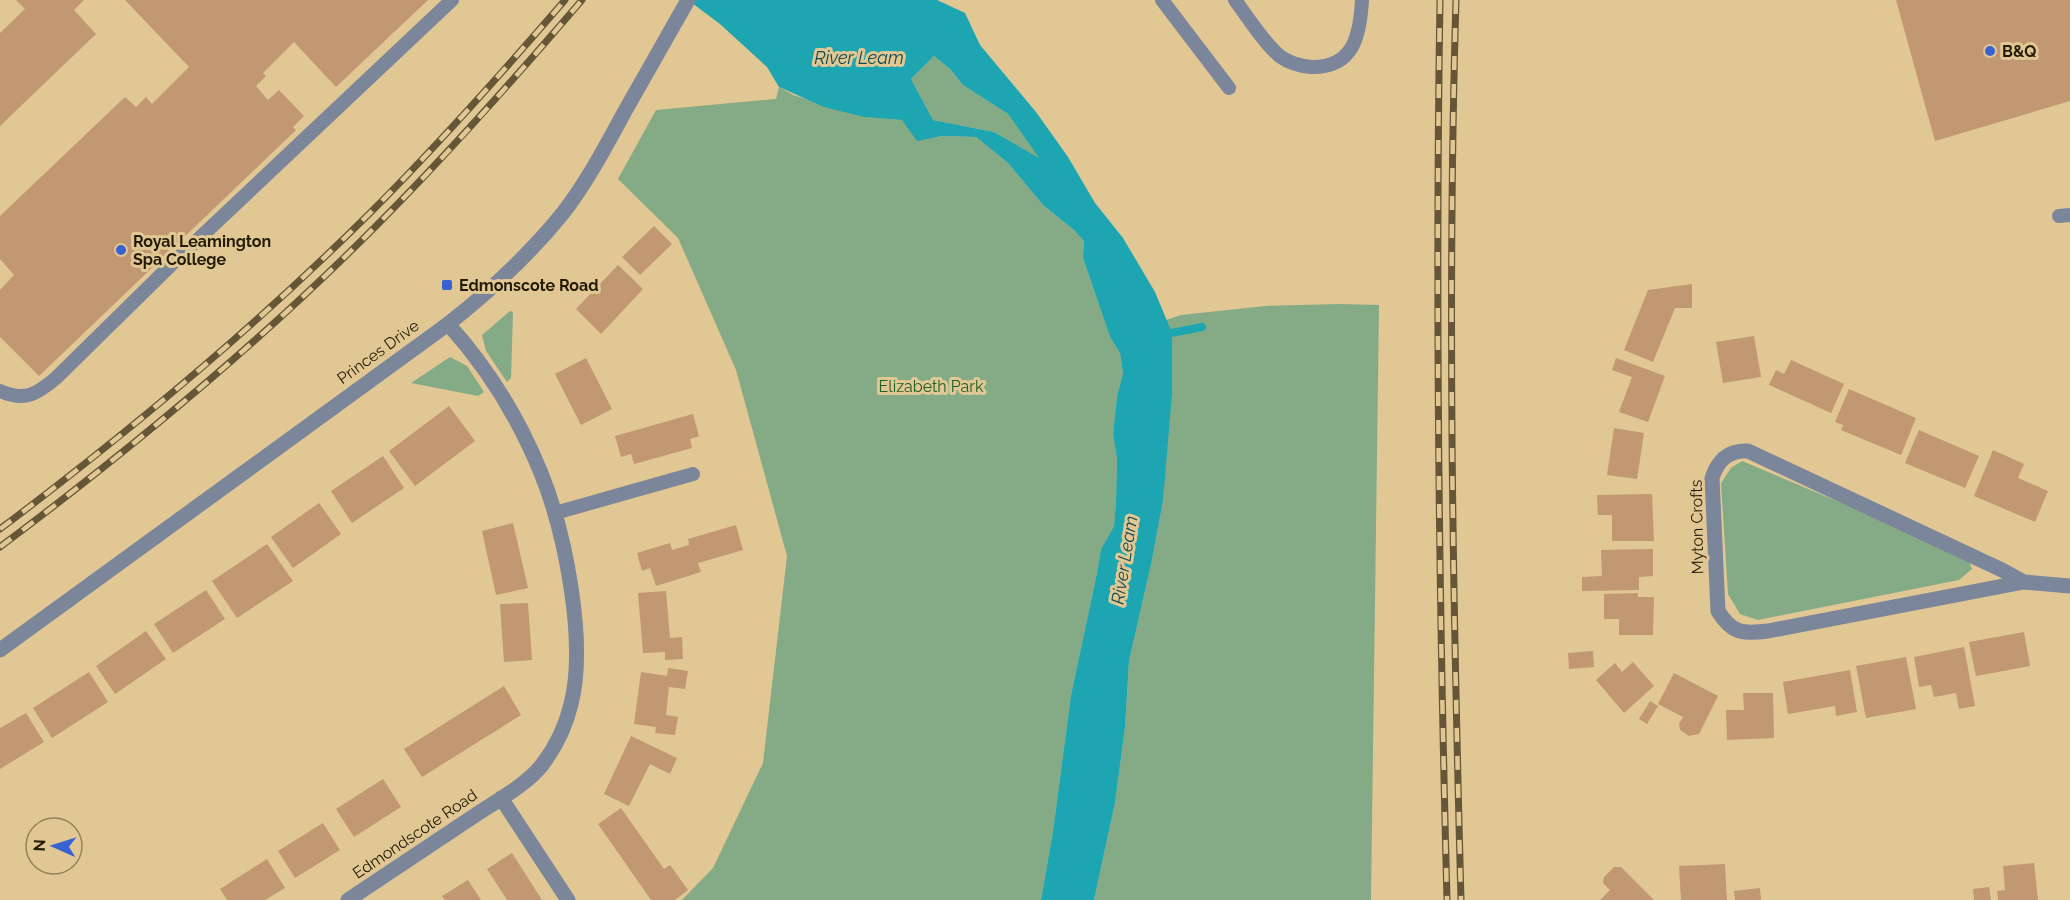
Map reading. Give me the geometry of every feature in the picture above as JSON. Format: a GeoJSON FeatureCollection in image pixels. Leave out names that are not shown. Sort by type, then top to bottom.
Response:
{"type":"FeatureCollection","features":[{"type":"Feature","properties":{"kind":"street","name":"Princes Drive"},"geometry":{"type":"LineString","coordinates":[[0,650],[448,324],[503,278],[564,212],[609,141],[688,0]]}},
{"type":"Feature","properties":{"kind":"street","name":"Edmondscote Road"},"geometry":{"type":"LineString","coordinates":[[348,900],[501,798],[541,766],[562,730],[571,705],[576,680],[576,650],[568,569],[555,513],[541,472],[512,413],[484,368],[448,324]]}},
{"type":"Feature","properties":{"kind":"street","name":"Myton Crofts"},"geometry":{"type":"LineString","coordinates":[[2024,582],[1748,451],[1736,450],[1724,457],[1716,466],[1712,478],[1718,611],[1726,624],[1737,631],[1751,633],[1768,631],[2024,582],[2070,586]]}},
{"type":"Feature","properties":{"kind":"street","name":"Edmondscote Road"},"geometry":{"type":"LineString","coordinates":[[501,798],[568,900]]}},
{"type":"Feature","properties":{"kind":"lane"},"geometry":{"type":"LineString","coordinates":[[0,391],[14,396],[30,395],[39,392],[57,378],[173,263],[452,0]]}},
{"type":"Feature","properties":{"kind":"lane"},"geometry":{"type":"LineString","coordinates":[[1162,0],[1229,88]]}},
{"type":"Feature","properties":{"kind":"lane"},"geometry":{"type":"LineString","coordinates":[[1235,0],[1280,57],[1298,66],[1324,67],[1341,60],[1352,47],[1361,22],[1362,0]]}},
{"type":"Feature","properties":{"kind":"lane"},"geometry":{"type":"LineString","coordinates":[[555,513],[693,474]]}},
{"type":"Feature","properties":{"kind":"green space"},"geometry":{"type":"Polygon","coordinates":[[[934,56],[950,69],[963,85],[1008,114],[1040,159],[994,132],[933,120],[911,79],[934,56]]]}},
{"type":"Feature","properties":{"kind":"green space","name":"Elizabeth Park"},"geometry":{"type":"Polygon","coordinates":[[[779,87],[793,95],[864,117],[903,120],[917,140],[942,136],[976,137],[1008,163],[1043,205],[1084,241],[1083,258],[1110,337],[1120,353],[1123,375],[1117,396],[1113,434],[1117,459],[1116,501],[1114,526],[1101,549],[1071,695],[1053,831],[1041,900],[682,900],[713,868],[763,763],[787,556],[736,370],[678,238],[618,179],[656,110],[776,99],[779,87]]]}},
{"type":"Feature","properties":{"kind":"green space"},"geometry":{"type":"Polygon","coordinates":[[[1379,305],[1371,900],[1094,900],[1115,803],[1125,728],[1129,661],[1163,501],[1172,333],[1166,320],[1181,315],[1265,306],[1379,305]]]}},
{"type":"Feature","properties":{"kind":"green space"},"geometry":{"type":"Polygon","coordinates":[[[510,311],[513,312],[511,378],[507,382],[486,351],[482,335],[510,311]]]}},
{"type":"Feature","properties":{"kind":"green space"},"geometry":{"type":"Polygon","coordinates":[[[450,357],[467,366],[484,392],[478,396],[411,383],[450,357]]]}},
{"type":"Feature","properties":{"kind":"green space"},"geometry":{"type":"Polygon","coordinates":[[[1742,461],[1967,556],[1972,569],[1959,580],[1758,620],[1740,614],[1728,594],[1721,483],[1731,468],[1742,461]]]}},
{"type":"Feature","properties":{"kind":"water","name":"River Leam"},"geometry":{"type":"Polygon","coordinates":[[[688,0],[937,0],[965,13],[980,45],[1036,112],[1068,157],[1095,203],[1123,238],[1155,292],[1172,333],[1172,393],[1163,501],[1129,661],[1125,728],[1115,803],[1094,900],[1041,900],[1053,831],[1071,695],[1101,549],[1114,526],[1116,501],[1117,459],[1113,434],[1117,396],[1123,374],[1120,353],[1110,337],[1083,258],[1084,241],[1043,205],[1008,163],[976,137],[942,136],[917,141],[902,120],[864,117],[824,107],[779,87],[767,67],[720,24],[688,0]],[[934,56],[911,79],[933,120],[994,132],[1039,158],[1008,114],[963,85],[950,69],[934,56]]]}},
{"type":"Feature","properties":{"kind":"building"},"geometry":{"type":"Polygon","coordinates":[[[16,0],[84,0],[74,10],[96,34],[0,126],[0,33],[25,9],[16,0]]]}},
{"type":"Feature","properties":{"kind":"building"},"geometry":{"type":"Polygon","coordinates":[[[125,0],[428,0],[336,87],[294,42],[263,73],[266,76],[256,86],[268,100],[279,90],[304,116],[293,127],[296,130],[39,376],[0,337],[0,290],[14,275],[0,259],[0,216],[125,97],[136,107],[146,97],[152,104],[189,67],[125,0]]]}},
{"type":"Feature","properties":{"kind":"building","name":"B&Q"},"geometry":{"type":"Polygon","coordinates":[[[1896,0],[2070,0],[2070,101],[1935,141],[1896,0]]]}},
{"type":"Feature","properties":{"kind":"building"},"geometry":{"type":"Polygon","coordinates":[[[654,226],[672,244],[640,275],[622,257],[654,226]]]}},
{"type":"Feature","properties":{"kind":"building"},"geometry":{"type":"Polygon","coordinates":[[[618,265],[643,289],[601,334],[576,309],[618,265]]]}},
{"type":"Feature","properties":{"kind":"building"},"geometry":{"type":"Polygon","coordinates":[[[1692,284],[1692,308],[1675,308],[1653,362],[1624,350],[1648,290],[1692,284]]]}},
{"type":"Feature","properties":{"kind":"building"},"geometry":{"type":"Polygon","coordinates":[[[1754,336],[1761,377],[1723,383],[1716,342],[1754,336]]]}},
{"type":"Feature","properties":{"kind":"building"},"geometry":{"type":"Polygon","coordinates":[[[586,358],[612,409],[581,425],[555,374],[586,358]]]}},
{"type":"Feature","properties":{"kind":"building"},"geometry":{"type":"Polygon","coordinates":[[[1616,358],[1665,376],[1648,422],[1619,412],[1632,377],[1612,370],[1616,358]]]}},
{"type":"Feature","properties":{"kind":"building"},"geometry":{"type":"Polygon","coordinates":[[[1791,360],[1844,384],[1831,413],[1769,385],[1776,370],[1784,374],[1791,360]]]}},
{"type":"Feature","properties":{"kind":"building"},"geometry":{"type":"Polygon","coordinates":[[[1849,389],[1916,418],[1901,455],[1841,430],[1843,425],[1835,422],[1849,389]]]}},
{"type":"Feature","properties":{"kind":"building"},"geometry":{"type":"Polygon","coordinates":[[[449,406],[475,441],[415,486],[389,451],[449,406]]]}},
{"type":"Feature","properties":{"kind":"building"},"geometry":{"type":"Polygon","coordinates":[[[693,414],[699,436],[690,439],[692,448],[634,464],[631,454],[621,457],[615,436],[693,414]]]}},
{"type":"Feature","properties":{"kind":"building"},"geometry":{"type":"Polygon","coordinates":[[[1614,428],[1644,433],[1637,479],[1607,475],[1614,428]]]}},
{"type":"Feature","properties":{"kind":"building"},"geometry":{"type":"Polygon","coordinates":[[[1919,430],[1979,456],[1965,488],[1905,463],[1919,430]]]}},
{"type":"Feature","properties":{"kind":"building"},"geometry":{"type":"Polygon","coordinates":[[[1993,450],[2024,464],[2018,478],[2048,491],[2035,522],[1974,496],[1993,450]]]}},
{"type":"Feature","properties":{"kind":"building"},"geometry":{"type":"Polygon","coordinates":[[[383,456],[404,488],[352,523],[331,491],[383,456]]]}},
{"type":"Feature","properties":{"kind":"building"},"geometry":{"type":"Polygon","coordinates":[[[1652,494],[1654,541],[1612,541],[1612,515],[1598,515],[1597,495],[1652,494]]]}},
{"type":"Feature","properties":{"kind":"building"},"geometry":{"type":"Polygon","coordinates":[[[319,503],[341,534],[293,568],[271,537],[319,503]]]}},
{"type":"Feature","properties":{"kind":"building"},"geometry":{"type":"Polygon","coordinates":[[[513,523],[528,588],[496,595],[482,531],[513,523]]]}},
{"type":"Feature","properties":{"kind":"building"},"geometry":{"type":"Polygon","coordinates":[[[736,525],[743,550],[698,563],[701,572],[656,586],[650,568],[642,571],[637,553],[670,543],[672,550],[689,545],[688,539],[736,525]]]}},
{"type":"Feature","properties":{"kind":"building"},"geometry":{"type":"Polygon","coordinates":[[[267,544],[293,581],[237,618],[212,581],[267,544]]]}},
{"type":"Feature","properties":{"kind":"building"},"geometry":{"type":"Polygon","coordinates":[[[1653,549],[1653,576],[1639,577],[1639,590],[1582,591],[1582,577],[1602,576],[1601,550],[1653,549]]]}},
{"type":"Feature","properties":{"kind":"building"},"geometry":{"type":"Polygon","coordinates":[[[206,590],[225,619],[173,653],[154,624],[206,590]]]}},
{"type":"Feature","properties":{"kind":"building"},"geometry":{"type":"Polygon","coordinates":[[[666,591],[670,638],[682,637],[683,659],[665,660],[665,652],[643,653],[638,593],[666,591]]]}},
{"type":"Feature","properties":{"kind":"building"},"geometry":{"type":"Polygon","coordinates":[[[1638,593],[1638,597],[1654,597],[1653,635],[1619,635],[1619,619],[1604,619],[1604,594],[1638,593]]]}},
{"type":"Feature","properties":{"kind":"building"},"geometry":{"type":"Polygon","coordinates":[[[528,603],[532,660],[504,662],[500,604],[528,603]]]}},
{"type":"Feature","properties":{"kind":"building"},"geometry":{"type":"Polygon","coordinates":[[[146,631],[166,659],[115,694],[96,666],[146,631]]]}},
{"type":"Feature","properties":{"kind":"building"},"geometry":{"type":"Polygon","coordinates":[[[2024,632],[2030,666],[1976,676],[1969,642],[2024,632]]]}},
{"type":"Feature","properties":{"kind":"building"},"geometry":{"type":"Polygon","coordinates":[[[1964,647],[1975,706],[1959,709],[1956,693],[1934,697],[1931,685],[1919,687],[1914,657],[1964,647]]]}},
{"type":"Feature","properties":{"kind":"building"},"geometry":{"type":"Polygon","coordinates":[[[1593,651],[1594,667],[1569,669],[1568,653],[1593,651]]]}},
{"type":"Feature","properties":{"kind":"building"},"geometry":{"type":"Polygon","coordinates":[[[1906,657],[1916,709],[1866,718],[1856,666],[1906,657]]]}},
{"type":"Feature","properties":{"kind":"building"},"geometry":{"type":"Polygon","coordinates":[[[1633,662],[1654,686],[1624,713],[1596,680],[1615,663],[1622,672],[1633,662]]]}},
{"type":"Feature","properties":{"kind":"building"},"geometry":{"type":"Polygon","coordinates":[[[668,668],[688,671],[685,689],[669,687],[666,715],[678,717],[675,735],[655,733],[656,727],[634,724],[641,672],[667,676],[668,668]]]}},
{"type":"Feature","properties":{"kind":"building"},"geometry":{"type":"Polygon","coordinates":[[[1850,670],[1857,712],[1836,716],[1835,706],[1788,714],[1783,682],[1850,670]]]}},
{"type":"Feature","properties":{"kind":"building"},"geometry":{"type":"Polygon","coordinates":[[[89,672],[108,702],[52,738],[33,708],[89,672]]]}},
{"type":"Feature","properties":{"kind":"building"},"geometry":{"type":"Polygon","coordinates":[[[1674,673],[1718,696],[1699,734],[1689,736],[1680,730],[1679,724],[1683,717],[1658,704],[1674,673]]]}},
{"type":"Feature","properties":{"kind":"building"},"geometry":{"type":"Polygon","coordinates":[[[504,686],[521,715],[422,777],[404,749],[504,686]]]}},
{"type":"Feature","properties":{"kind":"building"},"geometry":{"type":"Polygon","coordinates":[[[1743,693],[1773,693],[1774,738],[1727,740],[1726,710],[1744,710],[1743,693]]]}},
{"type":"Feature","properties":{"kind":"building"},"geometry":{"type":"Polygon","coordinates":[[[1650,701],[1658,706],[1647,724],[1639,719],[1650,701]]]}},
{"type":"Feature","properties":{"kind":"building"},"geometry":{"type":"Polygon","coordinates":[[[26,713],[44,742],[0,769],[0,728],[26,713]]]}},
{"type":"Feature","properties":{"kind":"building"},"geometry":{"type":"Polygon","coordinates":[[[631,736],[677,758],[670,774],[650,764],[629,806],[604,794],[631,736]]]}},
{"type":"Feature","properties":{"kind":"building"},"geometry":{"type":"Polygon","coordinates":[[[383,779],[401,807],[354,837],[336,809],[383,779]]]}},
{"type":"Feature","properties":{"kind":"building"},"geometry":{"type":"Polygon","coordinates":[[[621,808],[664,869],[670,865],[688,890],[675,900],[651,900],[598,824],[621,808]]]}},
{"type":"Feature","properties":{"kind":"building"},"geometry":{"type":"Polygon","coordinates":[[[323,823],[340,850],[295,878],[278,851],[323,823]]]}},
{"type":"Feature","properties":{"kind":"building"},"geometry":{"type":"Polygon","coordinates":[[[512,853],[542,900],[507,900],[487,869],[512,853]]]}},
{"type":"Feature","properties":{"kind":"building"},"geometry":{"type":"Polygon","coordinates":[[[267,859],[285,888],[265,900],[227,900],[220,889],[267,859]]]}},
{"type":"Feature","properties":{"kind":"building"},"geometry":{"type":"Polygon","coordinates":[[[2034,863],[2038,900],[1998,900],[1997,891],[2005,890],[2003,866],[2034,863]]]}},
{"type":"Feature","properties":{"kind":"building"},"geometry":{"type":"Polygon","coordinates":[[[1725,864],[1727,900],[1681,900],[1679,866],[1725,864]]]}},
{"type":"Feature","properties":{"kind":"building"},"geometry":{"type":"Polygon","coordinates":[[[1614,867],[1621,867],[1654,900],[1600,900],[1610,890],[1603,883],[1604,877],[1614,867]]]}},
{"type":"Feature","properties":{"kind":"building"},"geometry":{"type":"Polygon","coordinates":[[[468,880],[481,900],[445,900],[442,896],[468,880]]]}},
{"type":"Feature","properties":{"kind":"building"},"geometry":{"type":"Polygon","coordinates":[[[1989,887],[1991,900],[1974,900],[1973,889],[1989,887]]]}},
{"type":"Feature","properties":{"kind":"building"},"geometry":{"type":"Polygon","coordinates":[[[1760,888],[1761,900],[1735,900],[1734,891],[1760,888]]]}},
{"type":"Feature","properties":{"kind":"waterway"},"geometry":{"type":"LineString","coordinates":[[1161,335],[1202,327]]}},
{"type":"Feature","properties":{"kind":"railway"},"geometry":{"type":"LineString","coordinates":[[0,529],[143,417],[281,298],[369,214],[444,136],[565,0]]}},
{"type":"Feature","properties":{"kind":"railway"},"geometry":{"type":"LineString","coordinates":[[0,547],[147,432],[288,311],[404,198],[582,0]]}},
{"type":"Feature","properties":{"kind":"railway"},"geometry":{"type":"LineString","coordinates":[[1440,0],[1439,450],[1447,900]]}},
{"type":"Feature","properties":{"kind":"railway"},"geometry":{"type":"LineString","coordinates":[[1456,0],[1453,112],[1452,450],[1461,900]]}},
{"type":"Feature","properties":{"kind":"place","name":"B&Q"},"geometry":{"type":"Point","coordinates":[1990,51]}},
{"type":"Feature","properties":{"kind":"place","name":"Royal Leamington Spa College"},"geometry":{"type":"Point","coordinates":[121,250]}},
{"type":"Feature","properties":{"kind":"place","name":"Edmonscote Road"},"geometry":{"type":"Point","coordinates":[447,285]}}]}
